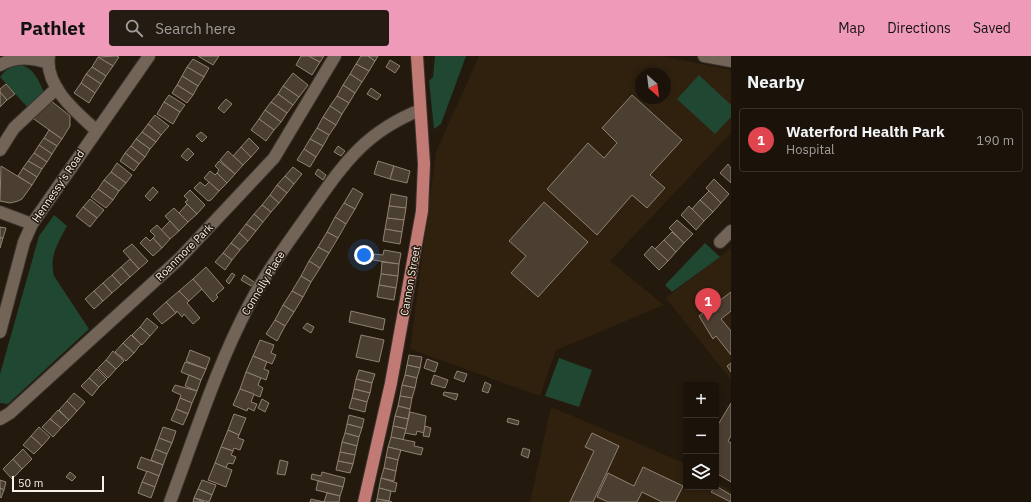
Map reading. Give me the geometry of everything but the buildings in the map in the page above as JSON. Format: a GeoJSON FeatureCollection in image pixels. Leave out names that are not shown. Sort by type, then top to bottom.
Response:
{"type":"FeatureCollection","features":[{"type":"Feature","properties":{"kind":"main road","name":"Cannon Street"},"geometry":{"type":"LineString","coordinates":[[364,502],[391,383],[422,211],[424,176],[417,56]]}},
{"type":"Feature","properties":{"kind":"street","name":"Hennessy's Road"},"geometry":{"type":"LineString","coordinates":[[0,332],[24,242],[32,224],[96,130],[149,56]]}},
{"type":"Feature","properties":{"kind":"street","name":"Roanmore Park"},"geometry":{"type":"LineString","coordinates":[[0,419],[10,413],[179,259],[274,158],[335,56]]}},
{"type":"Feature","properties":{"kind":"street"},"geometry":{"type":"LineString","coordinates":[[704,56],[731,61]]}},
{"type":"Feature","properties":{"kind":"street"},"geometry":{"type":"LineString","coordinates":[[0,65],[19,57],[48,59],[50,72],[57,88],[69,103],[96,130]]}},
{"type":"Feature","properties":{"kind":"street"},"geometry":{"type":"LineString","coordinates":[[0,150],[14,128],[57,88]]}},
{"type":"Feature","properties":{"kind":"street","name":"Connolly Place"},"geometry":{"type":"LineString","coordinates":[[170,502],[235,334],[265,278],[317,202],[360,147],[388,125],[420,110]]}},
{"type":"Feature","properties":{"kind":"street"},"geometry":{"type":"LineString","coordinates":[[0,212],[32,224]]}},
{"type":"Feature","properties":{"kind":"street"},"geometry":{"type":"LineString","coordinates":[[720,242],[731,231]]}},
{"type":"Feature","properties":{"kind":"shaded area"},"geometry":{"type":"Polygon","coordinates":[[[479,56],[662,56],[731,70],[731,133],[610,261],[664,305],[556,350],[540,396],[410,349],[436,152],[479,56]]]}},
{"type":"Feature","properties":{"kind":"shaded area"},"geometry":{"type":"Polygon","coordinates":[[[731,248],[731,380],[666,298],[731,248]]]}},
{"type":"Feature","properties":{"kind":"shaded area"},"geometry":{"type":"Polygon","coordinates":[[[551,407],[682,462],[683,490],[719,490],[719,484],[731,491],[731,502],[530,502],[551,407]]]}},
{"type":"Feature","properties":{"kind":"green space"},"geometry":{"type":"Polygon","coordinates":[[[435,56],[466,56],[441,124],[434,129],[429,81],[433,77],[435,56]]]}},
{"type":"Feature","properties":{"kind":"green space"},"geometry":{"type":"Polygon","coordinates":[[[21,65],[33,72],[44,92],[42,97],[29,109],[0,77],[9,68],[21,65]]]}},
{"type":"Feature","properties":{"kind":"green space"},"geometry":{"type":"Polygon","coordinates":[[[699,75],[731,105],[731,117],[715,134],[677,99],[699,75]]]}},
{"type":"Feature","properties":{"kind":"green space"},"geometry":{"type":"Polygon","coordinates":[[[54,215],[67,226],[55,250],[53,262],[54,276],[89,329],[8,404],[0,403],[0,374],[39,236],[54,215]]]}},
{"type":"Feature","properties":{"kind":"green space"},"geometry":{"type":"Polygon","coordinates":[[[705,243],[720,257],[672,292],[665,285],[705,243]]]}},
{"type":"Feature","properties":{"kind":"green space"},"geometry":{"type":"Polygon","coordinates":[[[559,358],[592,370],[579,407],[545,396],[559,358]]]}},
{"type":"Feature","properties":{"kind":"place","name":"Waterford Health Park"},"geometry":{"type":"Point","coordinates":[708,321]}}]}
